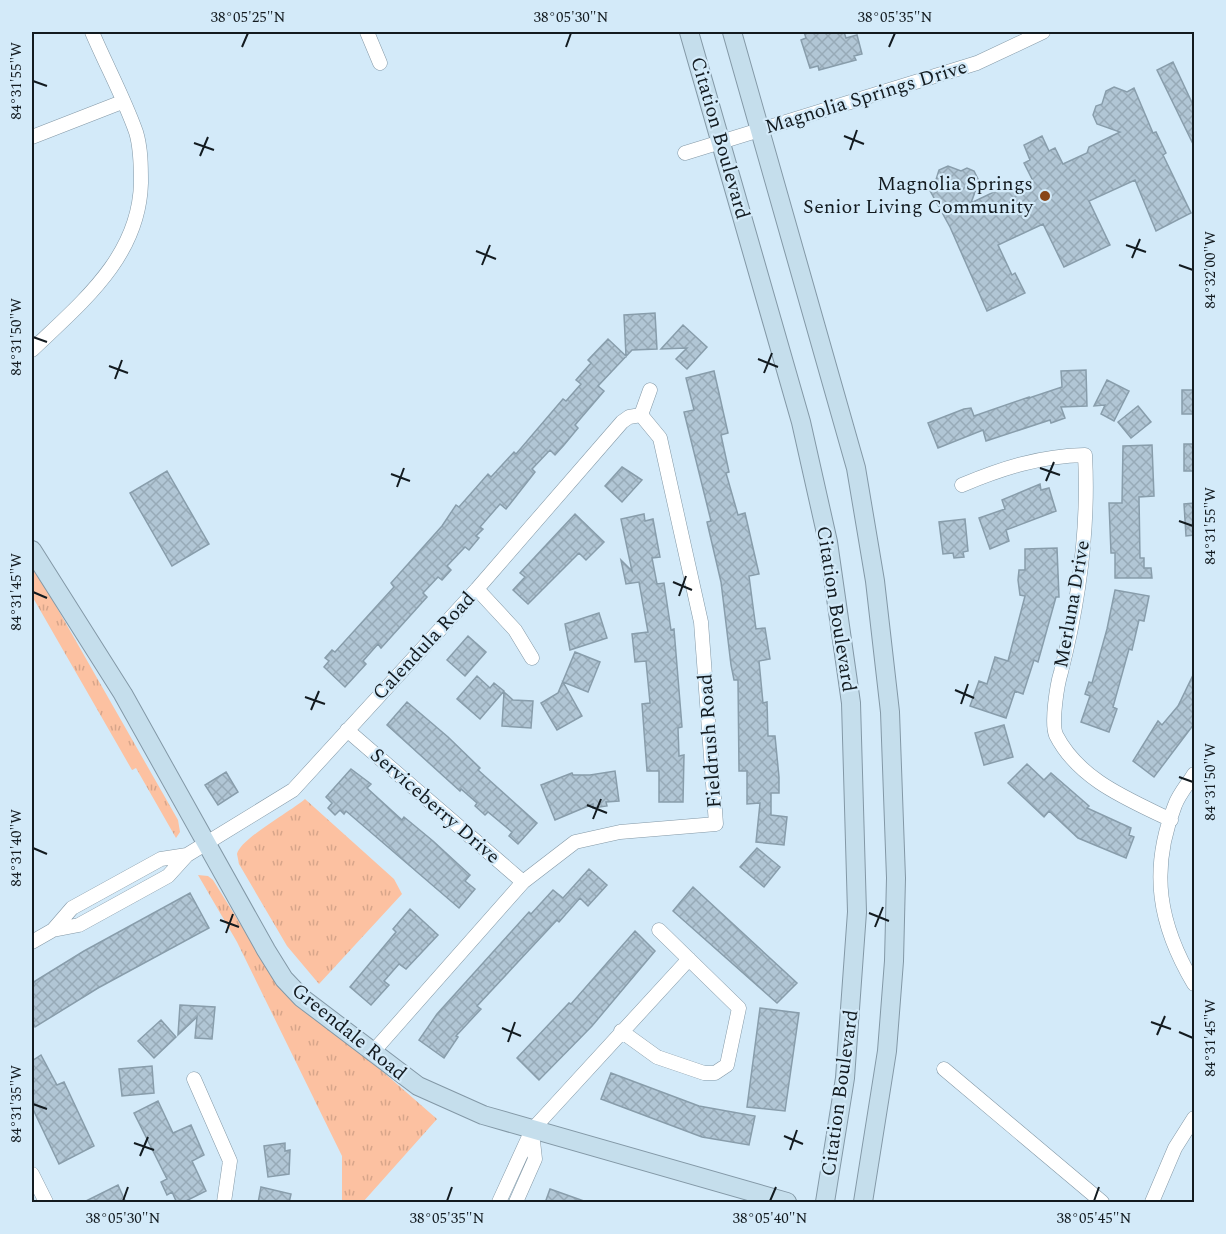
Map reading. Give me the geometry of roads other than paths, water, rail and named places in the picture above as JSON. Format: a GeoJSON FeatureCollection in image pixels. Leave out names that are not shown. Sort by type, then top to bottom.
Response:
{"type":"FeatureCollection","features":[{"type":"Feature","properties":{"kind":"main road","name":"Citation Boulevard"},"geometry":{"type":"LineString","coordinates":[[689,32],[801,422],[828,542],[851,703],[857,912],[845,1078],[825,1203]]}},
{"type":"Feature","properties":{"kind":"main road","name":"Citation Boulevard"},"geometry":{"type":"LineString","coordinates":[[732,32],[856,468],[875,581],[890,712],[896,878],[894,961],[886,1051],[863,1203]]}},
{"type":"Feature","properties":{"kind":"main road","name":"Greendale Road"},"geometry":{"type":"LineString","coordinates":[[32,550],[123,694],[284,979],[310,1004],[418,1086],[483,1115],[787,1203]]}},
{"type":"Feature","properties":{"kind":"street"},"geometry":{"type":"LineString","coordinates":[[32,350],[87,297],[114,267],[130,237],[140,198],[141,166],[136,134],[92,32]]}},
{"type":"Feature","properties":{"kind":"street"},"geometry":{"type":"LineString","coordinates":[[367,32],[380,63]]}},
{"type":"Feature","properties":{"kind":"street","name":"Magnolia Springs Drive"},"geometry":{"type":"LineString","coordinates":[[685,153],[977,63],[1043,32]]}},
{"type":"Feature","properties":{"kind":"street"},"geometry":{"type":"LineString","coordinates":[[32,137],[122,102]]}},
{"type":"Feature","properties":{"kind":"street"},"geometry":{"type":"LineString","coordinates":[[641,415],[650,390]]}},
{"type":"Feature","properties":{"kind":"street","name":"Calendula Road"},"geometry":{"type":"LineString","coordinates":[[32,942],[53,930],[72,908],[161,859],[186,855],[292,790],[477,590],[622,422],[629,417],[641,415]]}},
{"type":"Feature","properties":{"kind":"street","name":"Fieldrush Road"},"geometry":{"type":"LineString","coordinates":[[372,1053],[523,882],[575,842],[621,832],[716,824],[701,622],[660,438],[641,415]]}},
{"type":"Feature","properties":{"kind":"street","name":"Merluna Drive"},"geometry":{"type":"LineString","coordinates":[[962,485],[1027,461],[1085,455],[1087,487],[1079,585],[1057,686],[1055,732],[1073,760],[1102,785],[1171,820]]}},
{"type":"Feature","properties":{"kind":"street"},"geometry":{"type":"LineString","coordinates":[[477,590],[515,630],[532,658]]}},
{"type":"Feature","properties":{"kind":"street","name":"Serviceberry Drive"},"geometry":{"type":"LineString","coordinates":[[347,730],[523,882]]}},
{"type":"Feature","properties":{"kind":"street"},"geometry":{"type":"LineString","coordinates":[[1194,774],[1175,804],[1163,847],[1160,890],[1167,932],[1194,984]]}},
{"type":"Feature","properties":{"kind":"street"},"geometry":{"type":"LineString","coordinates":[[621,1031],[657,1057],[704,1073],[715,1073],[727,1065],[739,1008],[659,930]]}},
{"type":"Feature","properties":{"kind":"street"},"geometry":{"type":"LineString","coordinates":[[499,1203],[532,1130],[621,1031],[690,959]]}},
{"type":"Feature","properties":{"kind":"street"},"geometry":{"type":"LineString","coordinates":[[944,1069],[1102,1203]]}},
{"type":"Feature","properties":{"kind":"street"},"geometry":{"type":"LineString","coordinates":[[194,1079],[230,1161],[224,1203]]}},
{"type":"Feature","properties":{"kind":"street"},"geometry":{"type":"LineString","coordinates":[[1152,1203],[1176,1148],[1194,1118]]}},
{"type":"Feature","properties":{"kind":"street"},"geometry":{"type":"LineString","coordinates":[[516,1203],[535,1159],[532,1130]]}},
{"type":"Feature","properties":{"kind":"street"},"geometry":{"type":"LineString","coordinates":[[33,1180],[46,1203]]}},
{"type":"Feature","properties":{"kind":"place","name":"Magnolia Springs Senior Living Community"},"geometry":{"type":"Point","coordinates":[1045,196]}}]}
